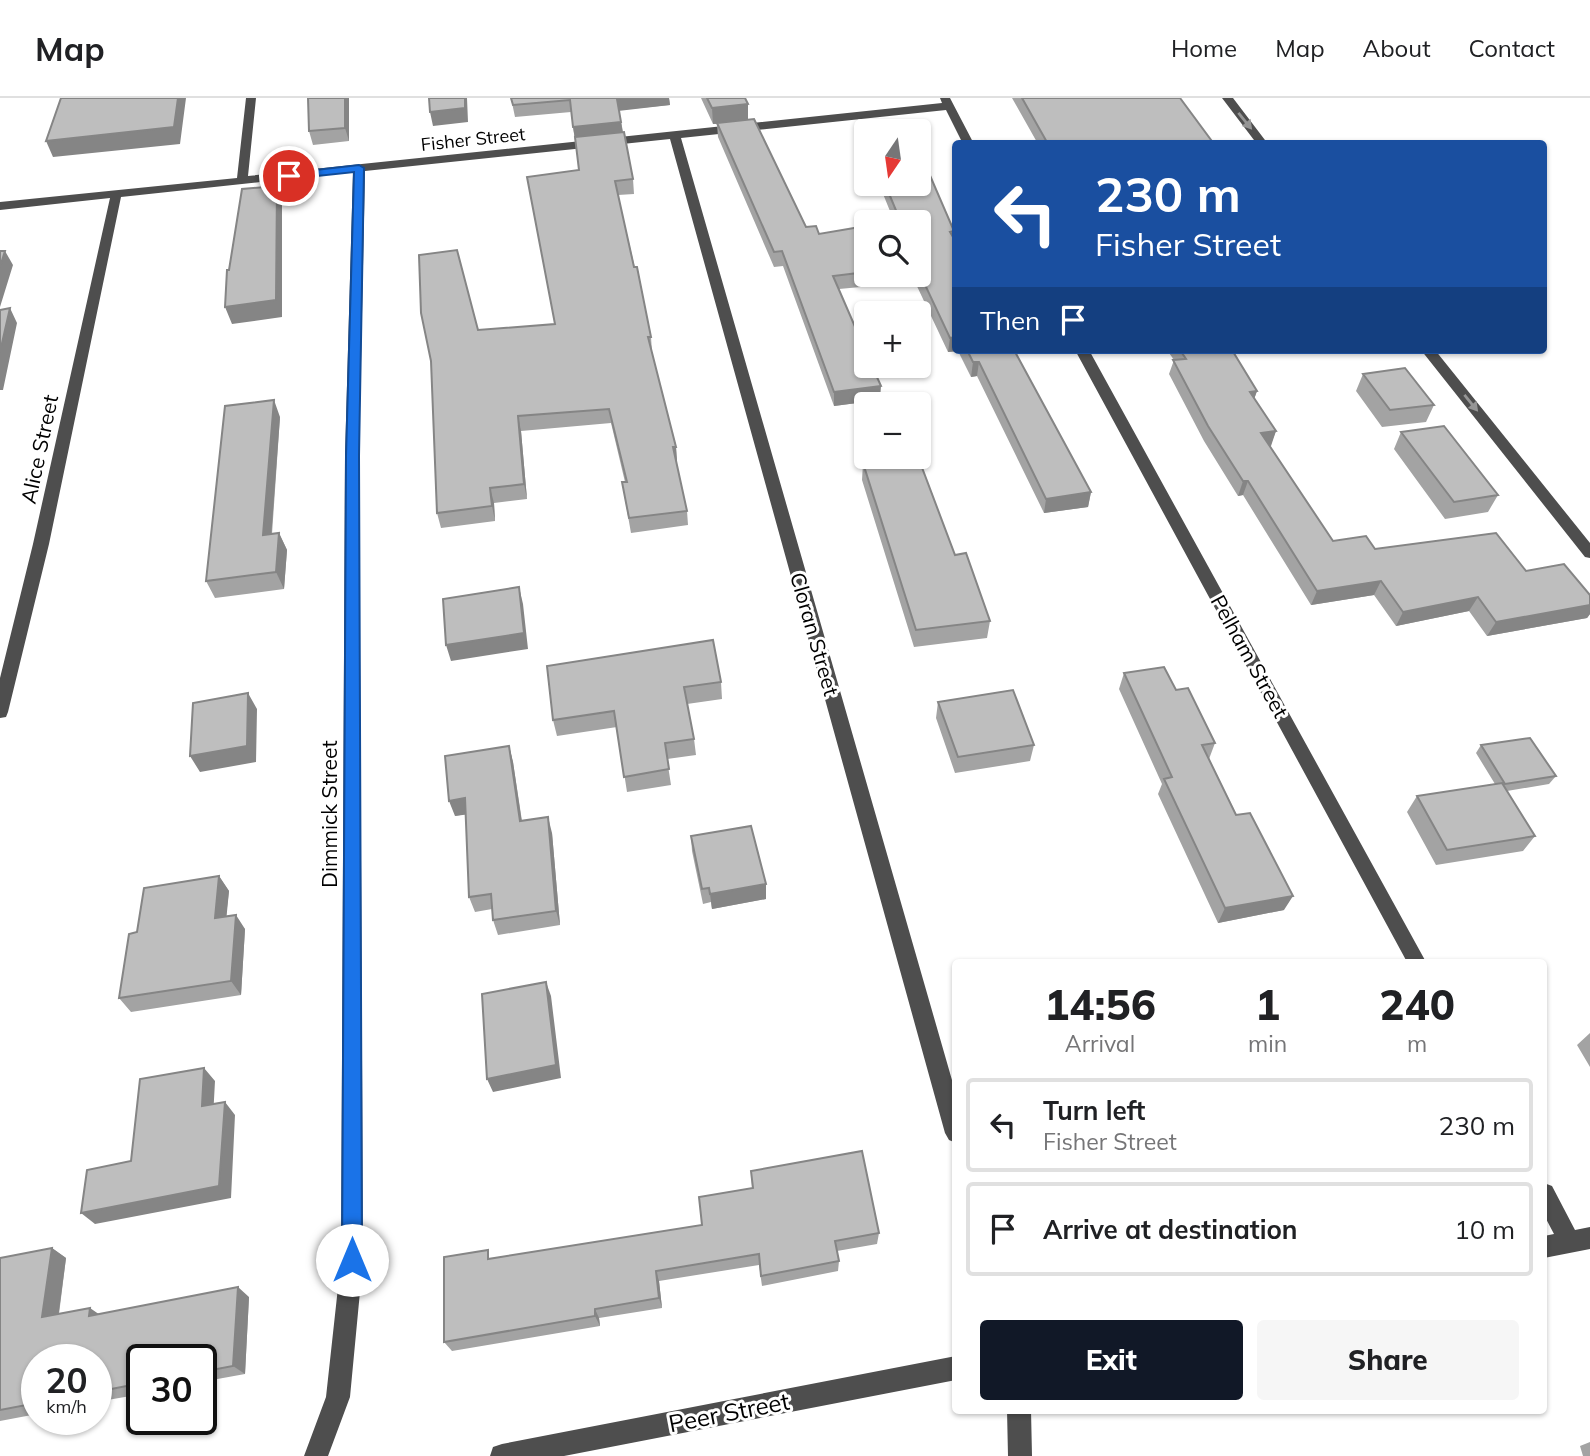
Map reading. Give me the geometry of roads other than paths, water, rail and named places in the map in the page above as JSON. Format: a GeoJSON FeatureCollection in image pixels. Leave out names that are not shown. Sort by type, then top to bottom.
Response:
{"type":"FeatureCollection","features":[{"type":"Feature","properties":{"kind":"street"},"geometry":{"type":"LineString","coordinates":[[242,181],[250,98]]}},
{"type":"Feature","properties":{"kind":"street"},"geometry":{"type":"LineString","coordinates":[[1227,98],[1260,140]]}},
{"type":"Feature","properties":{"kind":"street"},"geometry":{"type":"LineString","coordinates":[[948,102],[967,140]]}},
{"type":"Feature","properties":{"kind":"street","name":"Fisher Street"},"geometry":{"type":"LineString","coordinates":[[0,206],[675,135],[948,102]]}},
{"type":"Feature","properties":{"kind":"street","name":"Cloran Street"},"geometry":{"type":"LineString","coordinates":[[675,135],[952,1119]]}},
{"type":"Feature","properties":{"kind":"street","name":"Dimmick Street"},"geometry":{"type":"LineString","coordinates":[[316,1456],[338,1397],[352,1260],[352,456],[359,168]]}},
{"type":"Feature","properties":{"kind":"street","name":"Alice Street"},"geometry":{"type":"LineString","coordinates":[[0,712],[41,544],[116,195]]}},
{"type":"Feature","properties":{"kind":"street","name":"Pelham Street"},"geometry":{"type":"LineString","coordinates":[[1084,354],[1415,959]]}},
{"type":"Feature","properties":{"kind":"street"},"geometry":{"type":"LineString","coordinates":[[1431,354],[1590,553]]}},
{"type":"Feature","properties":{"kind":"street"},"geometry":{"type":"LineString","coordinates":[[1547,1198],[1580,1240],[1547,1246]]}},
{"type":"Feature","properties":{"kind":"street","name":"Peer Street"},"geometry":{"type":"LineString","coordinates":[[502,1456],[952,1369]]}},
{"type":"Feature","properties":{"kind":"street"},"geometry":{"type":"LineString","coordinates":[[1019,1414],[1020,1456]]}}]}
